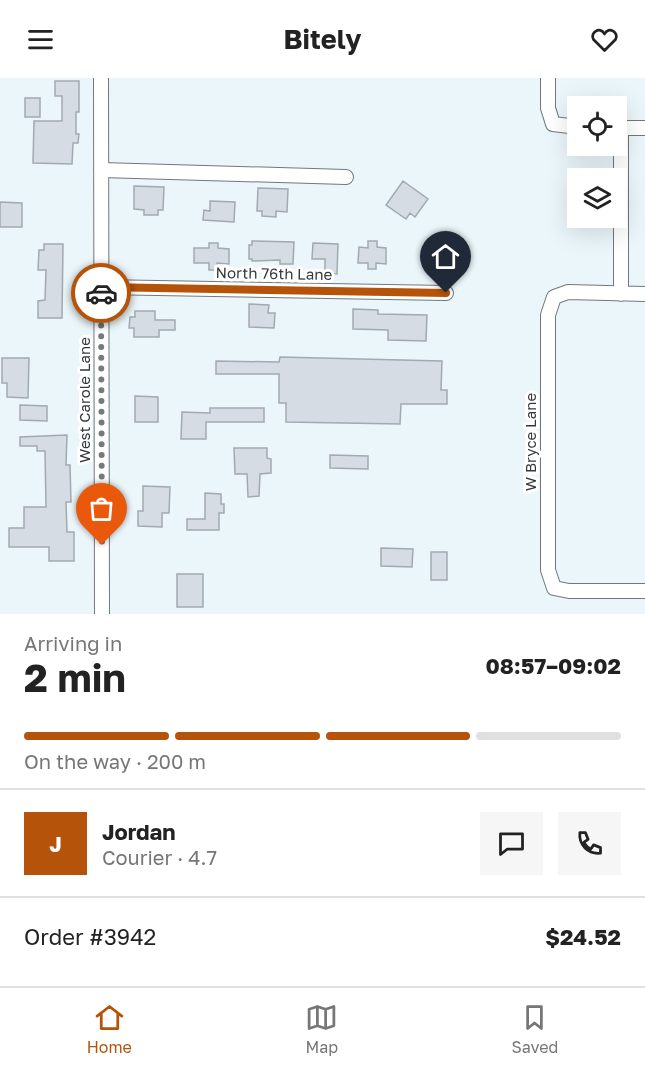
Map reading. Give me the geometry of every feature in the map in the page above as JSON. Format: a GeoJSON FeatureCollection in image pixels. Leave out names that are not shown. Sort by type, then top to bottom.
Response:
{"type":"FeatureCollection","features":[{"type":"Feature","properties":{"kind":"street","name":"West Carole Lane"},"geometry":{"type":"LineString","coordinates":[[101,78],[102,614]]}},
{"type":"Feature","properties":{"kind":"street"},"geometry":{"type":"LineString","coordinates":[[548,78],[548,108],[553,124],[567,126]]}},
{"type":"Feature","properties":{"kind":"street"},"geometry":{"type":"LineString","coordinates":[[627,128],[645,128]]}},
{"type":"Feature","properties":{"kind":"street"},"geometry":{"type":"LineString","coordinates":[[619,156],[621,294],[645,294]]}},
{"type":"Feature","properties":{"kind":"street"},"geometry":{"type":"LineString","coordinates":[[101,170],[346,177]]}},
{"type":"Feature","properties":{"kind":"street","name":"North 76th Lane"},"geometry":{"type":"LineString","coordinates":[[101,287],[446,293]]}},
{"type":"Feature","properties":{"kind":"street","name":"W Bryce Lane"},"geometry":{"type":"LineString","coordinates":[[621,294],[568,292],[554,297],[548,315],[548,570],[554,588],[569,591],[645,591]]}},
{"type":"Feature","properties":{"kind":"building"},"geometry":{"type":"Polygon","coordinates":[[[55,81],[79,81],[79,112],[76,112],[78,143],[73,143],[72,164],[33,163],[34,121],[62,121],[62,96],[55,96],[55,81]]]}},
{"type":"Feature","properties":{"kind":"building"},"geometry":{"type":"Polygon","coordinates":[[[25,98],[40,98],[40,117],[25,117],[25,98]]]}},
{"type":"Feature","properties":{"kind":"building"},"geometry":{"type":"Polygon","coordinates":[[[403,181],[428,199],[415,217],[410,213],[406,219],[386,205],[403,181]]]}},
{"type":"Feature","properties":{"kind":"building"},"geometry":{"type":"Polygon","coordinates":[[[134,186],[164,187],[163,210],[158,210],[158,215],[144,215],[144,210],[134,209],[134,186]]]}},
{"type":"Feature","properties":{"kind":"building"},"geometry":{"type":"Polygon","coordinates":[[[258,188],[288,189],[287,212],[276,211],[276,217],[262,216],[262,211],[257,211],[258,188]]]}},
{"type":"Feature","properties":{"kind":"building"},"geometry":{"type":"Polygon","coordinates":[[[210,201],[235,202],[234,222],[203,220],[204,210],[210,211],[210,201]]]}},
{"type":"Feature","properties":{"kind":"building"},"geometry":{"type":"Polygon","coordinates":[[[0,202],[22,203],[22,227],[0,227],[0,202]]]}},
{"type":"Feature","properties":{"kind":"building"},"geometry":{"type":"Polygon","coordinates":[[[252,241],[294,242],[293,264],[280,264],[280,260],[252,261],[249,259],[249,245],[252,245],[252,241]]]}},
{"type":"Feature","properties":{"kind":"building"},"geometry":{"type":"Polygon","coordinates":[[[368,241],[377,241],[377,247],[386,248],[386,264],[376,263],[376,269],[368,269],[368,263],[358,263],[359,247],[368,248],[368,241]]]}},
{"type":"Feature","properties":{"kind":"building"},"geometry":{"type":"Polygon","coordinates":[[[209,243],[218,243],[218,248],[229,249],[229,264],[217,263],[217,270],[209,270],[209,263],[194,263],[194,248],[209,248],[209,243]]]}},
{"type":"Feature","properties":{"kind":"building"},"geometry":{"type":"Polygon","coordinates":[[[313,243],[338,244],[337,274],[325,273],[325,259],[312,259],[313,243]]]}},
{"type":"Feature","properties":{"kind":"building"},"geometry":{"type":"Polygon","coordinates":[[[44,244],[63,244],[62,318],[38,318],[38,301],[45,300],[46,270],[38,270],[39,250],[44,250],[44,244]]]}},
{"type":"Feature","properties":{"kind":"building"},"geometry":{"type":"Polygon","coordinates":[[[432,247],[449,247],[449,267],[426,266],[426,249],[432,250],[432,247]]]}},
{"type":"Feature","properties":{"kind":"building"},"geometry":{"type":"Polygon","coordinates":[[[249,304],[269,305],[268,313],[275,313],[274,328],[249,327],[249,304]]]}},
{"type":"Feature","properties":{"kind":"building"},"geometry":{"type":"Polygon","coordinates":[[[353,309],[378,310],[378,314],[427,315],[426,341],[388,340],[388,330],[353,329],[353,309]]]}},
{"type":"Feature","properties":{"kind":"building"},"geometry":{"type":"Polygon","coordinates":[[[135,311],[155,311],[155,320],[175,320],[175,330],[159,330],[159,337],[134,337],[134,328],[129,328],[130,317],[135,317],[135,311]]]}},
{"type":"Feature","properties":{"kind":"building"},"geometry":{"type":"Polygon","coordinates":[[[280,357],[442,361],[441,390],[447,390],[447,404],[401,404],[400,424],[286,422],[286,403],[279,403],[279,374],[216,374],[216,361],[279,362],[280,357]]]}},
{"type":"Feature","properties":{"kind":"building"},"geometry":{"type":"Polygon","coordinates":[[[2,358],[29,358],[28,398],[7,397],[7,383],[2,383],[2,358]]]}},
{"type":"Feature","properties":{"kind":"building"},"geometry":{"type":"Polygon","coordinates":[[[135,396],[158,397],[158,422],[135,422],[135,396]]]}},
{"type":"Feature","properties":{"kind":"building"},"geometry":{"type":"Polygon","coordinates":[[[20,405],[47,406],[47,421],[20,420],[20,405]]]}},
{"type":"Feature","properties":{"kind":"building"},"geometry":{"type":"Polygon","coordinates":[[[210,408],[264,408],[264,422],[206,422],[206,439],[181,439],[182,412],[210,413],[210,408]]]}},
{"type":"Feature","properties":{"kind":"building"},"geometry":{"type":"Polygon","coordinates":[[[67,435],[66,465],[70,465],[71,502],[66,502],[67,532],[74,532],[74,561],[49,561],[49,547],[9,547],[9,528],[24,528],[24,507],[46,507],[45,451],[37,451],[37,446],[20,446],[20,437],[67,435]]]}},
{"type":"Feature","properties":{"kind":"building"},"geometry":{"type":"Polygon","coordinates":[[[234,448],[267,448],[267,458],[271,459],[271,473],[260,474],[259,496],[248,497],[247,474],[235,474],[234,448]]]}},
{"type":"Feature","properties":{"kind":"building"},"geometry":{"type":"Polygon","coordinates":[[[330,455],[368,456],[368,469],[330,468],[330,455]]]}},
{"type":"Feature","properties":{"kind":"building"},"geometry":{"type":"Polygon","coordinates":[[[143,486],[170,487],[169,513],[162,513],[162,527],[138,526],[138,511],[143,511],[143,486]]]}},
{"type":"Feature","properties":{"kind":"building"},"geometry":{"type":"Polygon","coordinates":[[[205,493],[221,494],[224,513],[219,513],[219,530],[187,530],[187,519],[205,519],[205,493]]]}},
{"type":"Feature","properties":{"kind":"building"},"geometry":{"type":"Polygon","coordinates":[[[381,548],[413,549],[412,567],[381,566],[381,548]]]}},
{"type":"Feature","properties":{"kind":"building"},"geometry":{"type":"Polygon","coordinates":[[[431,552],[447,552],[447,580],[431,580],[431,552]]]}},
{"type":"Feature","properties":{"kind":"building"},"geometry":{"type":"Polygon","coordinates":[[[177,574],[203,574],[203,607],[177,607],[177,574]]]}},
{"type":"Feature","properties":{"kind":"way so far"},"geometry":{"type":"LineString","coordinates":[[101,293],[102,545]]}},
{"type":"Feature","properties":{"kind":"route"},"geometry":{"type":"LineString","coordinates":[[101,293],[101,287],[446,293]]}}]}
